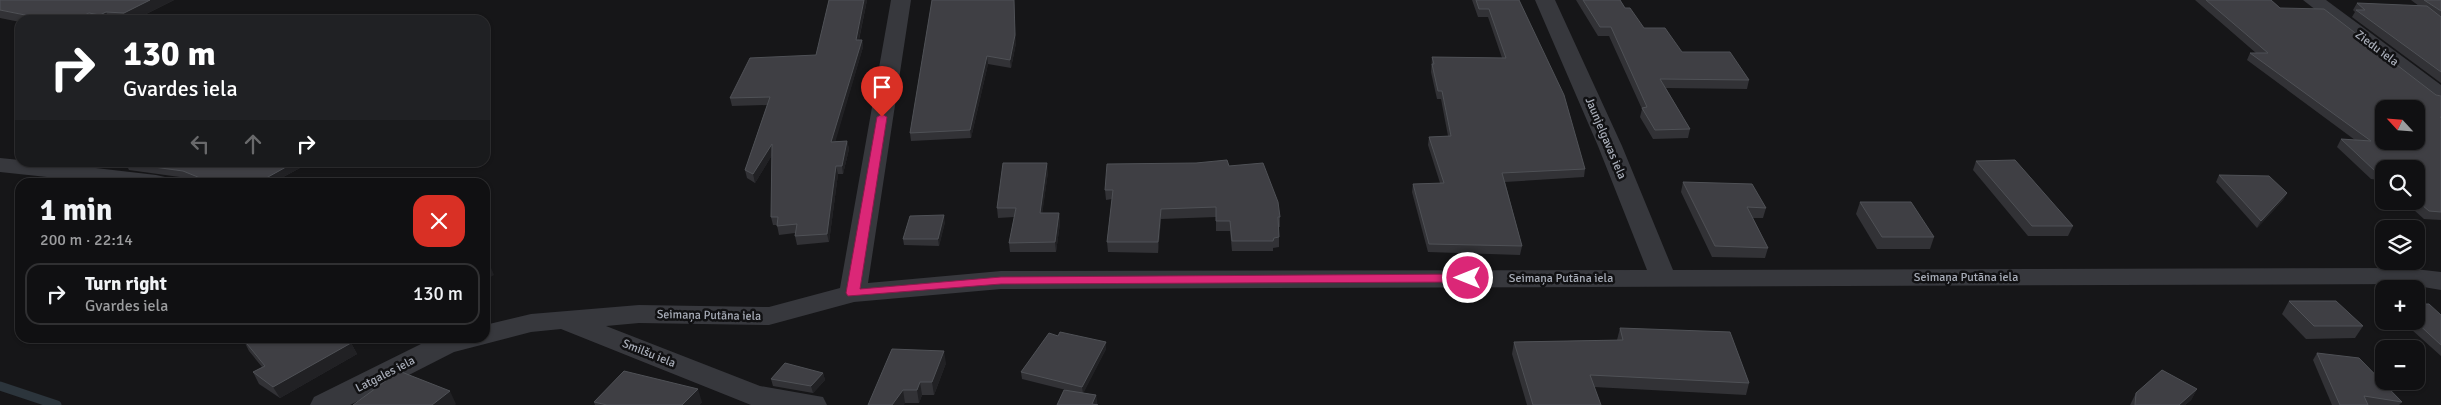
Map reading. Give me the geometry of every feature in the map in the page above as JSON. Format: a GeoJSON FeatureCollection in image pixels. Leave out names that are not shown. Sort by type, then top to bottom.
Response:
{"type":"FeatureCollection","features":[{"type":"Feature","properties":{"kind":"street"},"geometry":{"type":"LineString","coordinates":[[853,293],[901,0]]}},
{"type":"Feature","properties":{"kind":"street","name":"Jaunjelgavas iela"},"geometry":{"type":"LineString","coordinates":[[1545,0],[1610,146],[1663,277]]}},
{"type":"Feature","properties":{"kind":"street","name":"Ziedu iela"},"geometry":{"type":"LineString","coordinates":[[2313,0],[2441,96]]}},
{"type":"Feature","properties":{"kind":"street"},"geometry":{"type":"LineString","coordinates":[[0,165],[15,167]]}},
{"type":"Feature","properties":{"kind":"street"},"geometry":{"type":"LineString","coordinates":[[18,167],[119,178]]}},
{"type":"Feature","properties":{"kind":"street","name":"Seimaņa Putāna iela"},"geometry":{"type":"LineString","coordinates":[[564,320],[639,314],[769,316],[853,293],[1001,280],[2406,276],[2441,281]]}},
{"type":"Feature","properties":{"kind":"street","name":"Smilšu iela"},"geometry":{"type":"LineString","coordinates":[[490,333],[531,324],[564,320],[756,396],[812,405]]}},
{"type":"Feature","properties":{"kind":"street","name":"Latgales iela"},"geometry":{"type":"LineString","coordinates":[[325,405],[445,343]]}},
{"type":"Feature","properties":{"kind":"building"},"geometry":{"type":"Polygon","coordinates":[[[0,0],[150,0],[124,13],[106,12],[100,15],[89,13],[85,15],[25,15],[0,10],[0,0]]]}},
{"type":"Feature","properties":{"kind":"building"},"geometry":{"type":"Polygon","coordinates":[[[829,0],[864,0],[856,40],[862,40],[831,142],[847,141],[842,166],[836,166],[827,234],[795,236],[797,224],[777,226],[778,217],[771,217],[772,144],[753,174],[745,170],[770,97],[730,98],[750,58],[816,55],[829,0]]]}},
{"type":"Feature","properties":{"kind":"building"},"geometry":{"type":"Polygon","coordinates":[[[932,0],[1014,0],[1015,35],[1010,60],[987,56],[970,130],[910,133],[932,0]]]}},
{"type":"Feature","properties":{"kind":"building"},"geometry":{"type":"Polygon","coordinates":[[[1476,0],[1519,0],[1564,95],[1585,169],[1502,173],[1522,246],[1429,244],[1413,184],[1444,183],[1429,137],[1451,136],[1442,91],[1438,91],[1432,57],[1506,58],[1489,9],[1479,9],[1476,0]]]}},
{"type":"Feature","properties":{"kind":"building"},"geometry":{"type":"Polygon","coordinates":[[[1583,0],[1620,0],[1625,8],[1630,8],[1644,28],[1665,28],[1682,52],[1730,52],[1749,80],[1660,79],[1690,129],[1655,130],[1642,108],[1647,107],[1611,27],[1600,27],[1583,0]]]}},
{"type":"Feature","properties":{"kind":"building"},"geometry":{"type":"Polygon","coordinates":[[[2206,0],[2271,0],[2280,8],[2324,9],[2436,95],[2441,96],[2441,212],[2429,211],[2425,208],[2425,160],[2375,160],[2375,171],[2341,139],[2371,141],[2250,53],[2268,53],[2206,0]]]}},
{"type":"Feature","properties":{"kind":"building"},"geometry":{"type":"Polygon","coordinates":[[[2424,0],[2441,0],[2441,11],[2424,0]]]}},
{"type":"Feature","properties":{"kind":"building"},"geometry":{"type":"Polygon","coordinates":[[[2357,3],[2427,6],[2441,17],[2441,72],[2356,10],[2365,10],[2357,3]]]}},
{"type":"Feature","properties":{"kind":"building"},"geometry":{"type":"Polygon","coordinates":[[[1227,160],[1229,166],[1263,163],[1278,202],[1280,217],[1278,217],[1279,237],[1274,238],[1273,241],[1232,241],[1230,221],[1216,221],[1216,207],[1161,209],[1158,242],[1107,242],[1113,190],[1105,190],[1107,164],[1196,163],[1227,160]]]}},
{"type":"Feature","properties":{"kind":"building"},"geometry":{"type":"Polygon","coordinates":[[[2015,160],[2073,226],[2032,226],[1976,161],[2015,160]]]}},
{"type":"Feature","properties":{"kind":"building"},"geometry":{"type":"Polygon","coordinates":[[[1003,163],[1047,163],[1040,213],[1059,213],[1055,242],[1009,243],[1016,208],[997,208],[1003,163]]]}},
{"type":"Feature","properties":{"kind":"building"},"geometry":{"type":"Polygon","coordinates":[[[154,167],[286,167],[266,178],[200,178],[183,171],[154,167]]]}},
{"type":"Feature","properties":{"kind":"building"},"geometry":{"type":"Polygon","coordinates":[[[2219,175],[2269,176],[2287,193],[2261,221],[2219,175]]]}},
{"type":"Feature","properties":{"kind":"building"},"geometry":{"type":"Polygon","coordinates":[[[1683,182],[1752,184],[1766,208],[1747,207],[1768,248],[1715,246],[1683,182]]]}},
{"type":"Feature","properties":{"kind":"building"},"geometry":{"type":"Polygon","coordinates":[[[1860,202],[1911,202],[1934,237],[1882,237],[1860,202]]]}},
{"type":"Feature","properties":{"kind":"building"},"geometry":{"type":"Polygon","coordinates":[[[944,215],[938,239],[903,239],[910,216],[944,215]]]}},
{"type":"Feature","properties":{"kind":"building"},"geometry":{"type":"Polygon","coordinates":[[[2289,301],[2336,301],[2363,326],[2314,326],[2289,301]]]}},
{"type":"Feature","properties":{"kind":"building"},"geometry":{"type":"Polygon","coordinates":[[[2425,304],[2429,304],[2441,315],[2441,345],[2425,330],[2425,304]]]}},
{"type":"Feature","properties":{"kind":"building"},"geometry":{"type":"Polygon","coordinates":[[[1620,328],[1730,332],[1749,383],[1590,375],[1601,405],[1533,405],[1514,342],[1623,340],[1620,328]]]}},
{"type":"Feature","properties":{"kind":"building"},"geometry":{"type":"Polygon","coordinates":[[[1060,332],[1106,342],[1082,387],[1021,372],[1049,333],[1058,336],[1060,332]]]}},
{"type":"Feature","properties":{"kind":"building"},"geometry":{"type":"Polygon","coordinates":[[[246,343],[351,343],[273,387],[253,372],[265,366],[246,343]]]}},
{"type":"Feature","properties":{"kind":"building"},"geometry":{"type":"Polygon","coordinates":[[[892,349],[944,351],[932,382],[920,382],[917,390],[903,390],[892,405],[868,405],[892,349]]]}},
{"type":"Feature","properties":{"kind":"building"},"geometry":{"type":"Polygon","coordinates":[[[2317,353],[2359,358],[2375,374],[2375,390],[2390,390],[2402,402],[2364,396],[2368,405],[2340,405],[2317,353]]]}},
{"type":"Feature","properties":{"kind":"building"},"geometry":{"type":"Polygon","coordinates":[[[785,363],[823,373],[811,386],[771,379],[785,363]]]}},
{"type":"Feature","properties":{"kind":"building"},"geometry":{"type":"Polygon","coordinates":[[[2162,370],[2197,389],[2179,405],[2135,405],[2136,393],[2162,370]]]}},
{"type":"Feature","properties":{"kind":"building"},"geometry":{"type":"Polygon","coordinates":[[[399,371],[450,391],[432,405],[353,405],[399,371]]]}},
{"type":"Feature","properties":{"kind":"building"},"geometry":{"type":"Polygon","coordinates":[[[624,371],[698,389],[682,405],[607,405],[594,402],[624,371]]]}},
{"type":"Feature","properties":{"kind":"building"},"geometry":{"type":"Polygon","coordinates":[[[1064,390],[1096,395],[1092,404],[1098,405],[1057,405],[1064,390]]]}},
{"type":"Feature","properties":{"kind":"waterway"},"geometry":{"type":"LineString","coordinates":[[0,386],[57,405]]}},
{"type":"Feature","properties":{"kind":"route"},"geometry":{"type":"LineString","coordinates":[[882,117],[853,293],[1001,280],[1468,278]]}}]}
